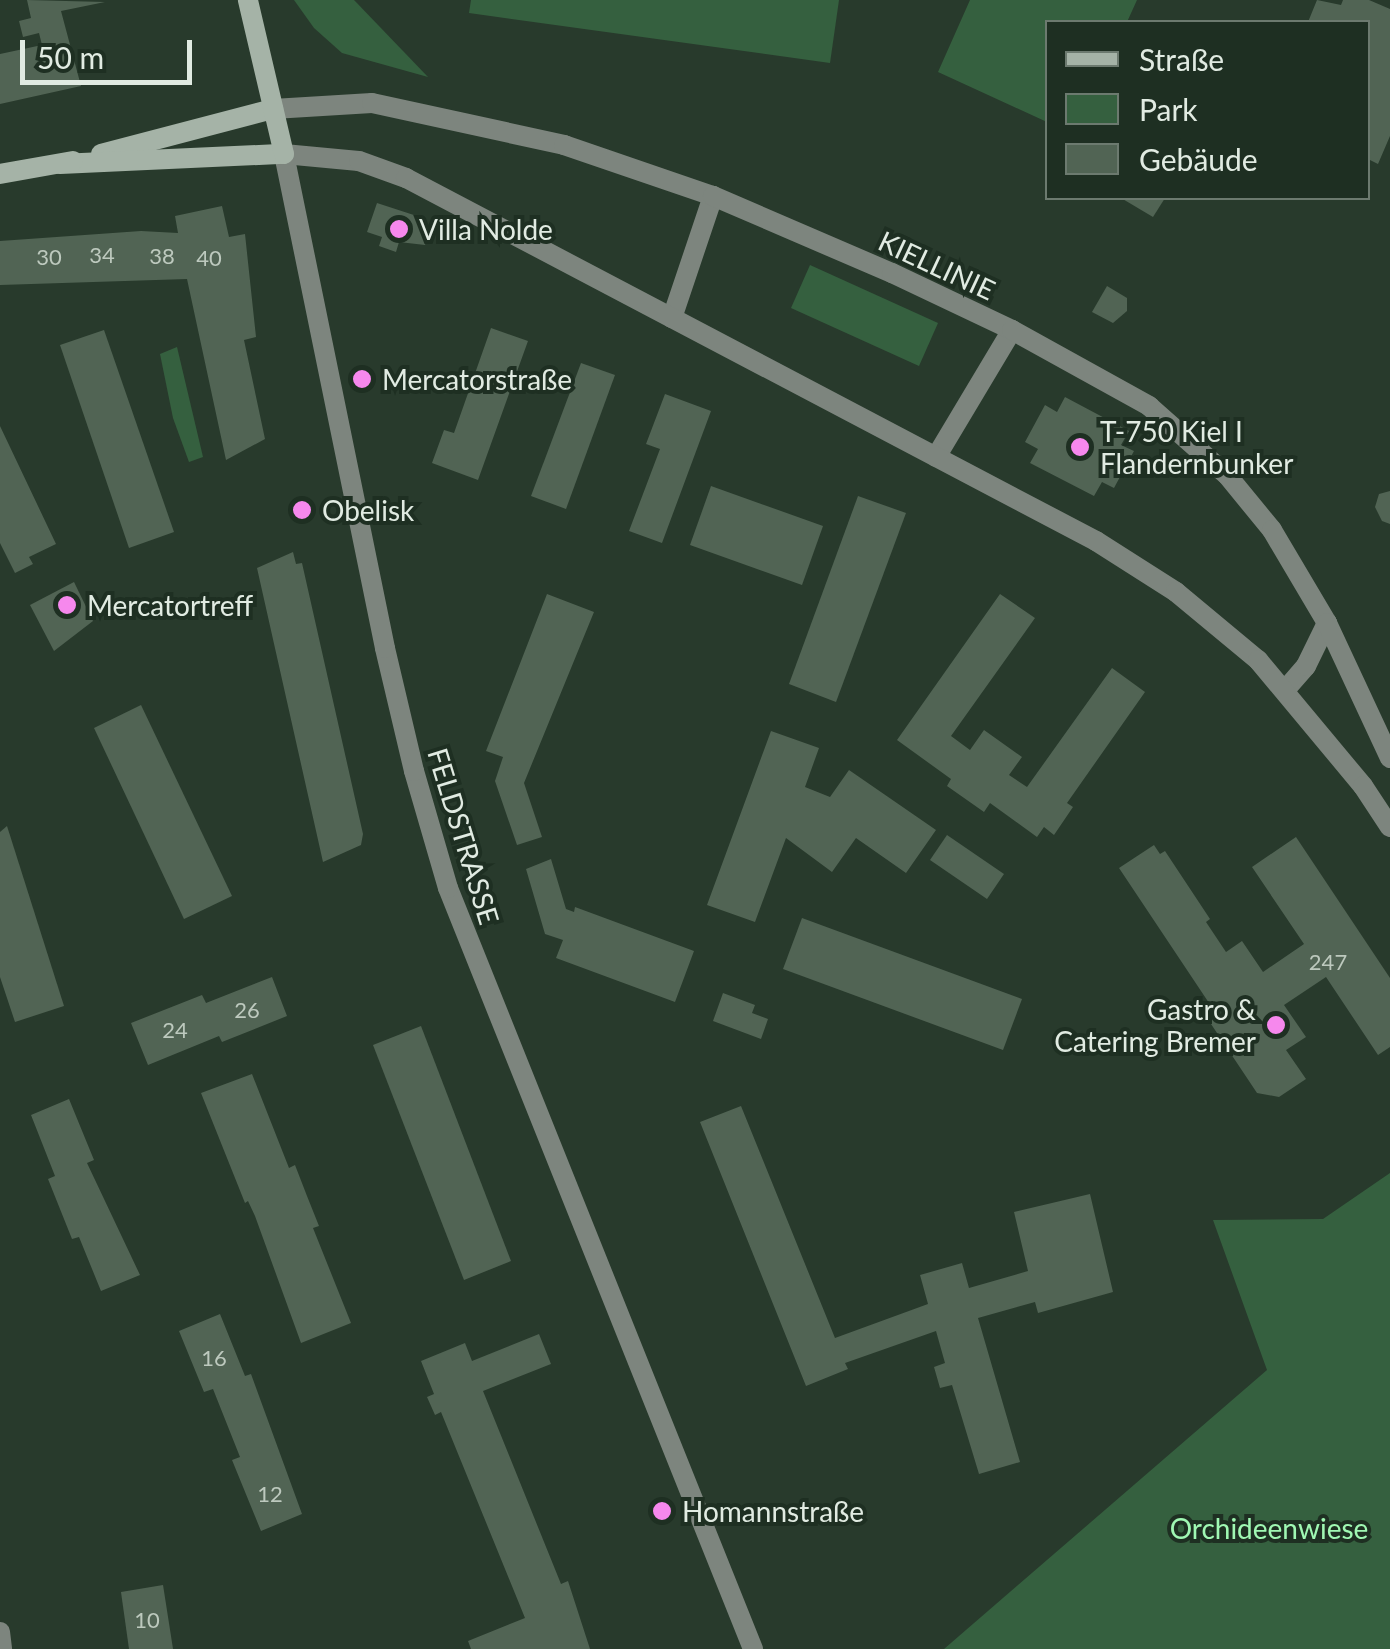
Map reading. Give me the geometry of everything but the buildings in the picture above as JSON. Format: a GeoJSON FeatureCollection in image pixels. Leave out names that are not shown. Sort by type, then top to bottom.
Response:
{"type":"FeatureCollection","features":[{"type":"Feature","properties":{"kind":"main road","name":"FELDSTRASSE"},"geometry":{"type":"LineString","coordinates":[[248,0],[284,154]]}},
{"type":"Feature","properties":{"kind":"main road"},"geometry":{"type":"LineString","coordinates":[[0,174],[60,164],[274,109]]}},
{"type":"Feature","properties":{"kind":"main road"},"geometry":{"type":"LineString","coordinates":[[60,164],[284,154]]}},
{"type":"Feature","properties":{"kind":"street","name":"KIELLINIE"},"geometry":{"type":"LineString","coordinates":[[274,109],[372,103],[564,144],[714,196],[1012,330],[1149,406],[1227,475],[1272,530],[1327,624],[1390,758]]}},
{"type":"Feature","properties":{"kind":"street"},"geometry":{"type":"LineString","coordinates":[[284,154],[359,161],[406,178],[1096,541],[1176,592],[1258,660],[1286,690],[1390,827]]}},
{"type":"Feature","properties":{"kind":"street","name":"FELDSTRASSE"},"geometry":{"type":"LineString","coordinates":[[284,154],[385,648],[414,771],[448,888],[754,1649]]}},
{"type":"Feature","properties":{"kind":"street"},"geometry":{"type":"LineString","coordinates":[[672,318],[714,196]]}},
{"type":"Feature","properties":{"kind":"street"},"geometry":{"type":"LineString","coordinates":[[936,457],[1012,330]]}},
{"type":"Feature","properties":{"kind":"street"},"geometry":{"type":"LineString","coordinates":[[1286,690],[1306,666],[1327,624]]}},
{"type":"Feature","properties":{"kind":"street"},"geometry":{"type":"LineString","coordinates":[[0,1632],[2,1649]]}},
{"type":"Feature","properties":{"kind":"green space"},"geometry":{"type":"Polygon","coordinates":[[[294,0],[354,0],[428,77],[342,53],[314,28],[294,0]]]}},
{"type":"Feature","properties":{"kind":"green space"},"geometry":{"type":"Polygon","coordinates":[[[471,0],[839,0],[830,63],[469,13],[471,0]]]}},
{"type":"Feature","properties":{"kind":"green space"},"geometry":{"type":"Polygon","coordinates":[[[970,0],[1137,0],[1128,20],[1045,20],[1045,121],[938,72],[970,0]]]}},
{"type":"Feature","properties":{"kind":"green space"},"geometry":{"type":"Polygon","coordinates":[[[810,265],[938,323],[919,366],[791,308],[810,265]]]}},
{"type":"Feature","properties":{"kind":"green space"},"geometry":{"type":"Polygon","coordinates":[[[177,347],[203,457],[189,462],[173,418],[160,354],[177,347]]]}},
{"type":"Feature","properties":{"kind":"green space","name":"Orchideenwiese"},"geometry":{"type":"Polygon","coordinates":[[[1390,1173],[1390,1649],[944,1649],[1267,1370],[1213,1220],[1323,1219],[1390,1173]]]}},
{"type":"Feature","properties":{"kind":"place","name":"Villa Nolde"},"geometry":{"type":"Point","coordinates":[399,229]}},
{"type":"Feature","properties":{"kind":"place","name":"Mercatorstraße"},"geometry":{"type":"Point","coordinates":[362,379]}},
{"type":"Feature","properties":{"kind":"place","name":"T-750 Kiel I Flandernbunker"},"geometry":{"type":"Point","coordinates":[1080,447]}},
{"type":"Feature","properties":{"kind":"place","name":"Obelisk"},"geometry":{"type":"Point","coordinates":[302,510]}},
{"type":"Feature","properties":{"kind":"place","name":"Mercatortreff"},"geometry":{"type":"Point","coordinates":[67,605]}},
{"type":"Feature","properties":{"kind":"place","name":"Gastro & Catering Bremer"},"geometry":{"type":"Point","coordinates":[1276,1025]}},
{"type":"Feature","properties":{"kind":"place","name":"Homannstraße"},"geometry":{"type":"Point","coordinates":[662,1511]}}]}
